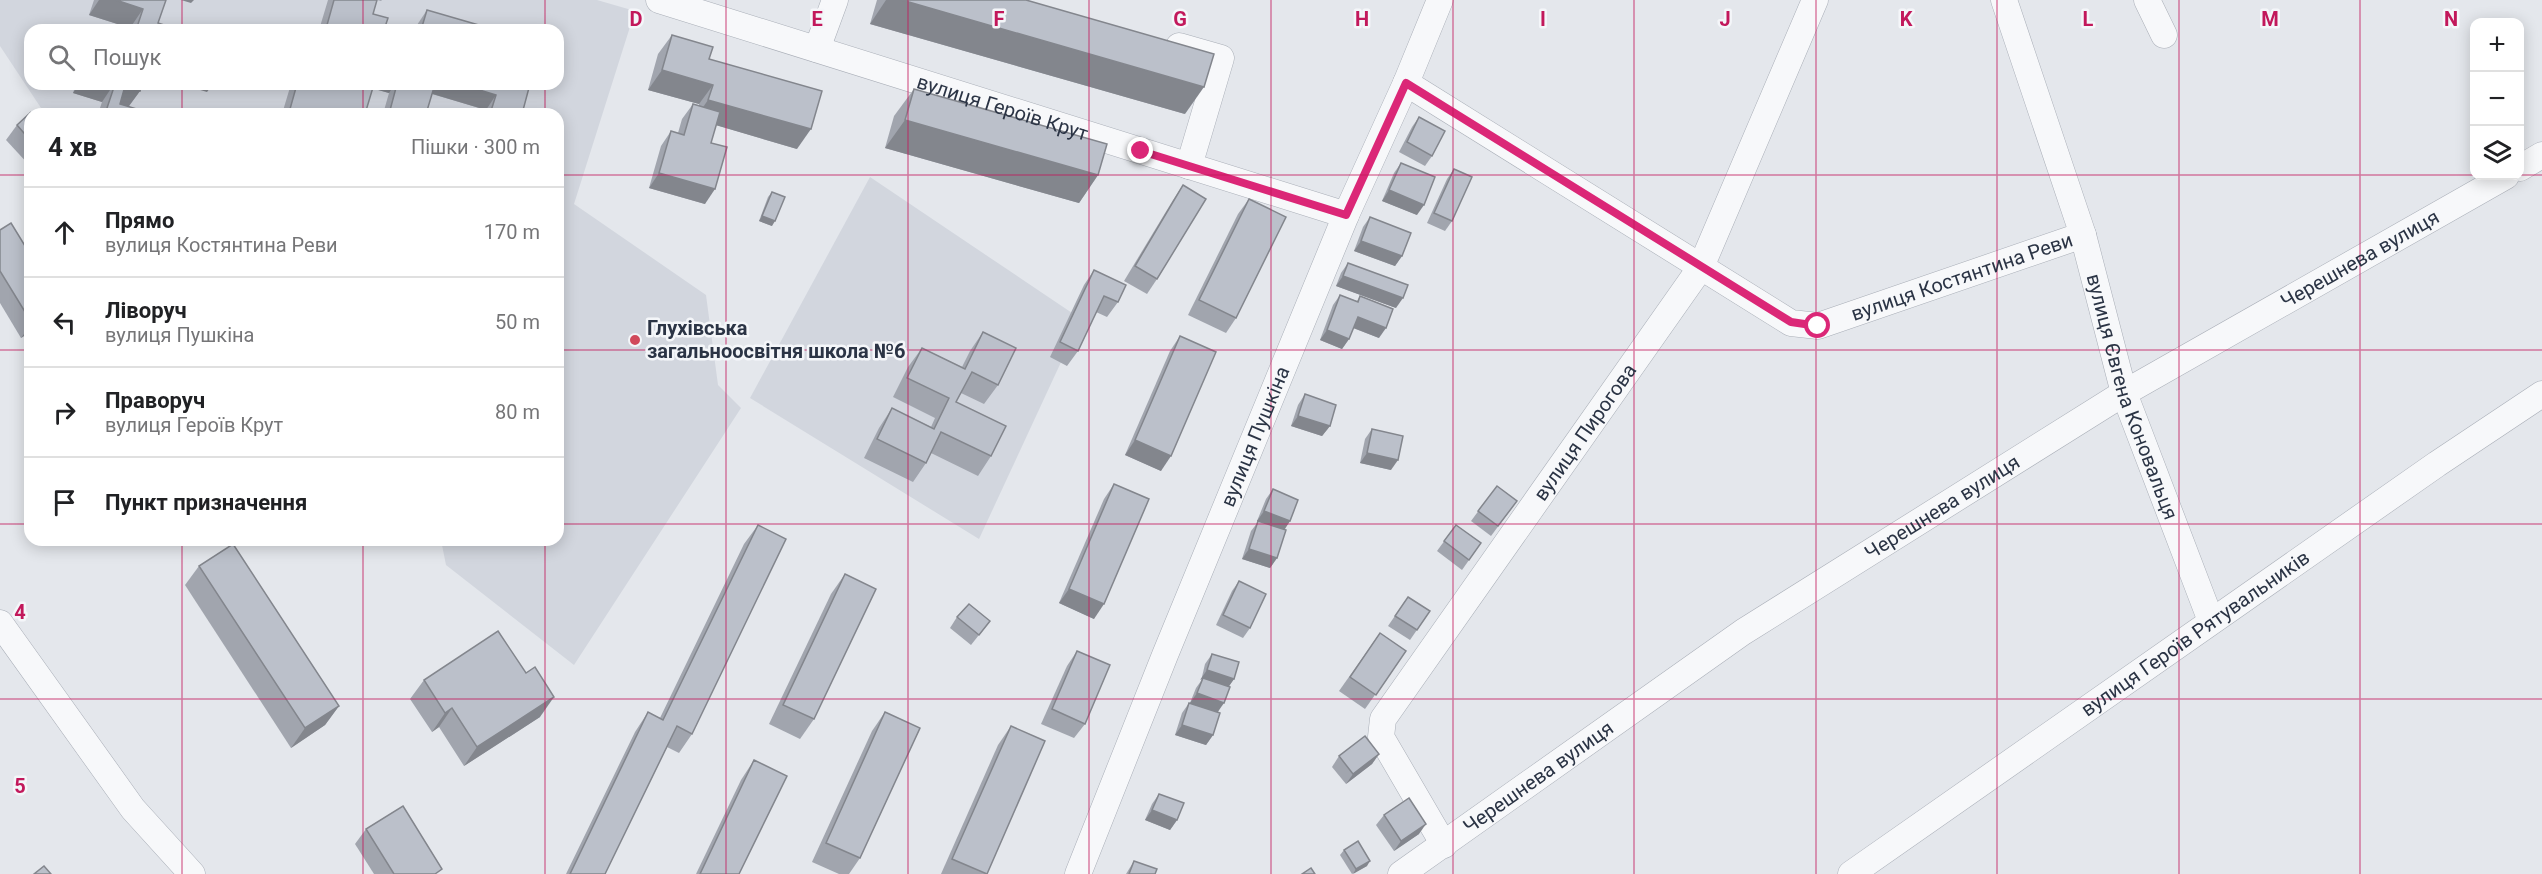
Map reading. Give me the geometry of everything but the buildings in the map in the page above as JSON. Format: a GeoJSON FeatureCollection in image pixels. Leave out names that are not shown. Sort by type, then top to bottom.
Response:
{"type":"FeatureCollection","features":[{"type":"Feature","properties":{"kind":"street","name":"вулиця Героїв Крут"},"geometry":{"type":"LineString","coordinates":[[659,0],[1346,215]]}},
{"type":"Feature","properties":{"kind":"street"},"geometry":{"type":"LineString","coordinates":[[817,49],[835,0]]}},
{"type":"Feature","properties":{"kind":"street","name":"вулиця Пушкіна"},"geometry":{"type":"LineString","coordinates":[[1078,874],[1165,655],[1346,215],[1406,83],[1440,0]]}},
{"type":"Feature","properties":{"kind":"street","name":"вулиця Пирогова"},"geometry":{"type":"LineString","coordinates":[[1444,845],[1382,737],[1383,719],[1701,267],[1815,0]]}},
{"type":"Feature","properties":{"kind":"street","name":"вулиця Євгена Коновальця"},"geometry":{"type":"LineString","coordinates":[[2004,0],[2083,235],[2124,393],[2211,621]]}},
{"type":"Feature","properties":{"kind":"street"},"geometry":{"type":"LineString","coordinates":[[2147,0],[2164,35]]}},
{"type":"Feature","properties":{"kind":"street"},"geometry":{"type":"LineString","coordinates":[[1153,39],[1221,58],[1189,166]]}},
{"type":"Feature","properties":{"kind":"street","name":"вулиця Костянтина Реви"},"geometry":{"type":"LineString","coordinates":[[1406,83],[1791,322],[1818,326],[2083,235]]}},
{"type":"Feature","properties":{"kind":"street"},"geometry":{"type":"LineString","coordinates":[[2524,166],[2542,155]]}},
{"type":"Feature","properties":{"kind":"street","name":"Черешнева вулиця"},"geometry":{"type":"LineString","coordinates":[[1401,874],[1743,632],[2124,393],[2499,180]]}},
{"type":"Feature","properties":{"kind":"street","name":"вулиця Героїв Рятувальників"},"geometry":{"type":"LineString","coordinates":[[1851,874],[2211,621],[2542,394]]}},
{"type":"Feature","properties":{"kind":"street"},"geometry":{"type":"LineString","coordinates":[[0,623],[133,809],[192,874]]}},
{"type":"Feature","properties":{"kind":"shaded area","name":"Глухівська загальноосвітня школа №6"},"geometry":{"type":"Polygon","coordinates":[[[0,0],[597,0],[635,11],[574,204],[706,295],[718,385],[741,408],[574,665],[446,565],[442,546],[564,546],[564,108],[41,108],[29,90],[564,90],[564,24],[24,24],[24,82],[0,46],[0,0]]]}},
{"type":"Feature","properties":{"kind":"shaded area"},"geometry":{"type":"Polygon","coordinates":[[[870,177],[1081,319],[979,539],[750,398],[870,177]]]}},
{"type":"Feature","properties":{"kind":"place","name":"Глухівська загальноосвітня школа №6"},"geometry":{"type":"Point","coordinates":[635,340]}},
{"type":"Feature","properties":{"kind":"route"},"geometry":{"type":"LineString","coordinates":[[1141,151],[1346,215],[1406,83],[1791,322],[1818,326]]}}]}
